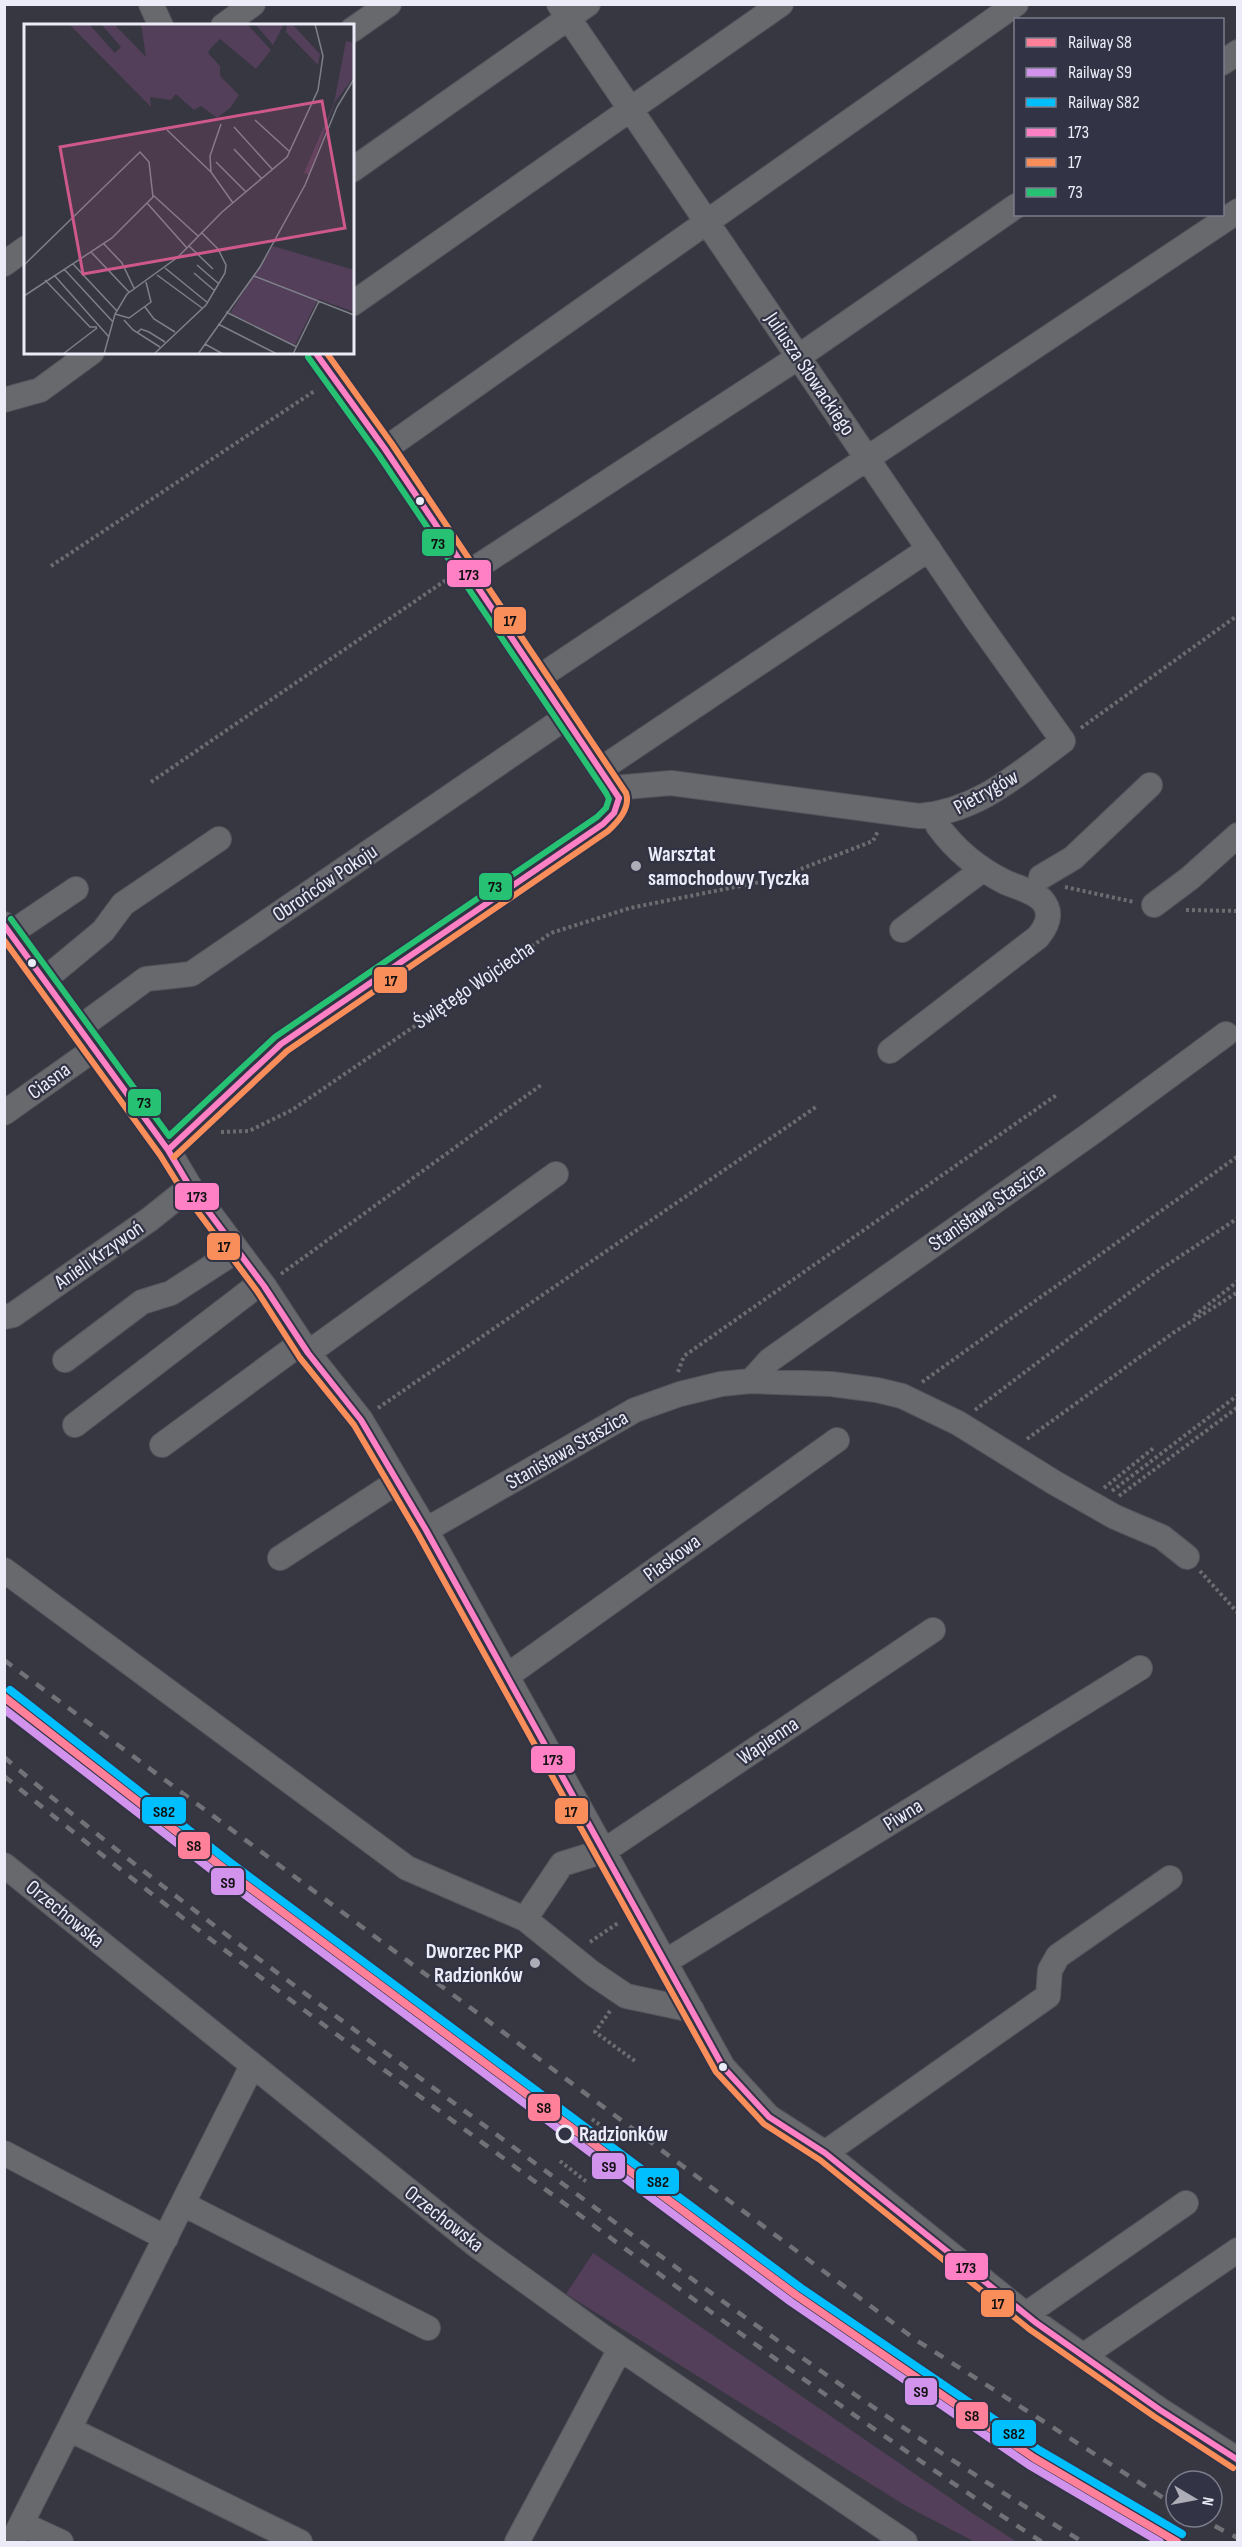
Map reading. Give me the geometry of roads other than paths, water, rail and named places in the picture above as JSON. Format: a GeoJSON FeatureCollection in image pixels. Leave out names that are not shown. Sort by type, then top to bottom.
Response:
{"type":"FeatureCollection","features":[{"type":"Feature","properties":{"kind":"street"},"geometry":{"type":"LineString","coordinates":[[151,4],[160,24]]}},
{"type":"Feature","properties":{"kind":"street"},"geometry":{"type":"LineString","coordinates":[[226,24],[253,4]]}},
{"type":"Feature","properties":{"kind":"street"},"geometry":{"type":"LineString","coordinates":[[354,29],[388,4]]}},
{"type":"Feature","properties":{"kind":"street"},"geometry":{"type":"LineString","coordinates":[[354,303],[781,4]]}},
{"type":"Feature","properties":{"kind":"street"},"geometry":{"type":"LineString","coordinates":[[385,449],[1016,4]]}},
{"type":"Feature","properties":{"kind":"street"},"geometry":{"type":"LineString","coordinates":[[354,169],[572,9]]}},
{"type":"Feature","properties":{"kind":"street","name":"Juliusza Słowackiego"},"geometry":{"type":"LineString","coordinates":[[572,9],[630,109],[929,549],[1063,741]]}},
{"type":"Feature","properties":{"kind":"street"},"geometry":{"type":"LineString","coordinates":[[1224,62],[1238,52]]}},
{"type":"Feature","properties":{"kind":"street"},"geometry":{"type":"LineString","coordinates":[[466,571],[798,356],[1014,207]]}},
{"type":"Feature","properties":{"kind":"street"},"geometry":{"type":"LineString","coordinates":[[538,678],[1238,211]]}},
{"type":"Feature","properties":{"kind":"street"},"geometry":{"type":"LineString","coordinates":[[4,264],[24,249]]}},
{"type":"Feature","properties":{"kind":"street"},"geometry":{"type":"LineString","coordinates":[[4,400],[39,390],[89,354]]}},
{"type":"Feature","properties":{"kind":"street"},"geometry":{"type":"LineString","coordinates":[[168,1150],[281,1044],[603,824],[614,813],[611,785],[385,449],[316,354]]}},
{"type":"Feature","properties":{"kind":"street"},"geometry":{"type":"LineString","coordinates":[[611,785],[929,549]]}},
{"type":"Feature","properties":{"kind":"street","name":"Obrońców Pokoju"},"geometry":{"type":"LineString","coordinates":[[78,1029],[146,979],[191,974],[565,718]]}},
{"type":"Feature","properties":{"kind":"street","name":"Pietrygów"},"geometry":{"type":"LineString","coordinates":[[611,785],[671,783],[919,816],[946,814],[1005,786],[1063,741]]}},
{"type":"Feature","properties":{"kind":"street"},"geometry":{"type":"LineString","coordinates":[[1041,877],[1072,858],[1150,785]]}},
{"type":"Feature","properties":{"kind":"street"},"geometry":{"type":"LineString","coordinates":[[890,1052],[1038,937],[1047,926],[1048,915],[1042,901],[982,870],[952,844],[938,826]]}},
{"type":"Feature","properties":{"kind":"street"},"geometry":{"type":"LineString","coordinates":[[1154,905],[1190,878],[1238,835]]}},
{"type":"Feature","properties":{"kind":"street"},"geometry":{"type":"LineString","coordinates":[[44,981],[103,931],[123,904],[219,839]]}},
{"type":"Feature","properties":{"kind":"street"},"geometry":{"type":"LineString","coordinates":[[902,930],[982,870]]}},
{"type":"Feature","properties":{"kind":"street"},"geometry":{"type":"LineString","coordinates":[[76,889],[7,930],[168,1150],[190,1187],[305,1348],[360,1420],[426,1530],[723,2067],[769,2117],[825,2153],[1025,2315],[1238,2460]]}},
{"type":"Feature","properties":{"kind":"street","name":"Stanisława Staszica"},"geometry":{"type":"LineString","coordinates":[[751,1381],[770,1360],[1093,1132],[1226,1034]]}},
{"type":"Feature","properties":{"kind":"street","name":"Ciasna"},"geometry":{"type":"LineString","coordinates":[[4,1113],[93,1050]]}},
{"type":"Feature","properties":{"kind":"street"},"geometry":{"type":"LineString","coordinates":[[162,1445],[556,1174]]}},
{"type":"Feature","properties":{"kind":"street","name":"Anieli Krzywoń"},"geometry":{"type":"LineString","coordinates":[[7,1318],[150,1219],[190,1187]]}},
{"type":"Feature","properties":{"kind":"street"},"geometry":{"type":"LineString","coordinates":[[65,1360],[142,1302],[171,1293],[236,1251]]}},
{"type":"Feature","properties":{"kind":"street"},"geometry":{"type":"LineString","coordinates":[[75,1425],[261,1285]]}},
{"type":"Feature","properties":{"kind":"street","name":"Stanisława Staszica"},"geometry":{"type":"LineString","coordinates":[[426,1530],[635,1410],[680,1394],[721,1384],[751,1381],[831,1384],[902,1396],[958,1423],[1094,1505],[1162,1537],[1187,1557]]}},
{"type":"Feature","properties":{"kind":"street","name":"Piaskowa"},"geometry":{"type":"LineString","coordinates":[[507,1676],[837,1440]]}},
{"type":"Feature","properties":{"kind":"street"},"geometry":{"type":"LineString","coordinates":[[280,1558],[397,1482]]}},
{"type":"Feature","properties":{"kind":"street"},"geometry":{"type":"LineString","coordinates":[[4,1570],[407,1868],[525,1919],[570,1956],[626,1996],[692,2010]]}},
{"type":"Feature","properties":{"kind":"street","name":"Wapienna"},"geometry":{"type":"LineString","coordinates":[[525,1919],[562,1864],[604,1851],[933,1630]]}},
{"type":"Feature","properties":{"kind":"street","name":"Piwna"},"geometry":{"type":"LineString","coordinates":[[665,1962],[1140,1668]]}},
{"type":"Feature","properties":{"kind":"street","name":"Orzechowska"},"geometry":{"type":"LineString","coordinates":[[4,1865],[476,2245],[620,2349],[906,2542]]}},
{"type":"Feature","properties":{"kind":"street"},"geometry":{"type":"LineString","coordinates":[[825,2153],[1048,1996],[1050,1970],[1058,1956],[1170,1878]]}},
{"type":"Feature","properties":{"kind":"street"},"geometry":{"type":"LineString","coordinates":[[61,2542],[17,2533],[252,2066]]}},
{"type":"Feature","properties":{"kind":"street"},"geometry":{"type":"LineString","coordinates":[[4,2153],[166,2238]]}},
{"type":"Feature","properties":{"kind":"street"},"geometry":{"type":"LineString","coordinates":[[1025,2315],[1186,2203]]}},
{"type":"Feature","properties":{"kind":"street"},"geometry":{"type":"LineString","coordinates":[[183,2204],[428,2328]]}},
{"type":"Feature","properties":{"kind":"street"},"geometry":{"type":"LineString","coordinates":[[1083,2356],[1238,2250]]}},
{"type":"Feature","properties":{"kind":"street"},"geometry":{"type":"LineString","coordinates":[[517,2542],[620,2349]]}},
{"type":"Feature","properties":{"kind":"street"},"geometry":{"type":"LineString","coordinates":[[69,2429],[300,2542]]}},
{"type":"Feature","properties":{"kind":"railway"},"geometry":{"type":"LineString","coordinates":[[4,1660],[916,2340],[1164,2498]]}},
{"type":"Feature","properties":{"kind":"railway"},"geometry":{"type":"LineString","coordinates":[[4,1757],[122,1854],[244,1948],[708,2290],[855,2395],[1006,2495],[1083,2542]]}},
{"type":"Feature","properties":{"kind":"railway"},"geometry":{"type":"LineString","coordinates":[[4,1776],[257,1974],[644,2263],[841,2406],[1042,2542]]}},
{"type":"Feature","properties":{"kind":"railway"},"geometry":{"type":"LineString","coordinates":[[1220,2529],[1238,2538]]}},
{"type":"Feature","properties":{"kind":"rail line","name":"S82"},"geometry":{"type":"LineString","coordinates":[[10,1690],[227,1860],[801,2288],[1039,2450],[1182,2534]]}},
{"type":"Feature","properties":{"kind":"rail line","name":"S8"},"geometry":{"type":"LineString","coordinates":[[4,1697],[222,1867],[796,2295],[1034,2458],[1177,2542]]}},
{"type":"Feature","properties":{"kind":"rail line","name":"S9"},"geometry":{"type":"LineString","coordinates":[[4,1709],[217,1874],[791,2302],[1029,2465],[1160,2542]]}},
{"type":"Feature","properties":{"kind":"place","name":"Warsztat samochodowy Tyczka"},"geometry":{"type":"Point","coordinates":[636,866]}},
{"type":"Feature","properties":{"kind":"place","name":"Dworzec PKP Radzionków"},"geometry":{"type":"Point","coordinates":[535,1963]}},
{"type":"Feature","properties":{"kind":"place","name":"Radzionków"},"geometry":{"type":"Point","coordinates":[565,2134]}}]}
